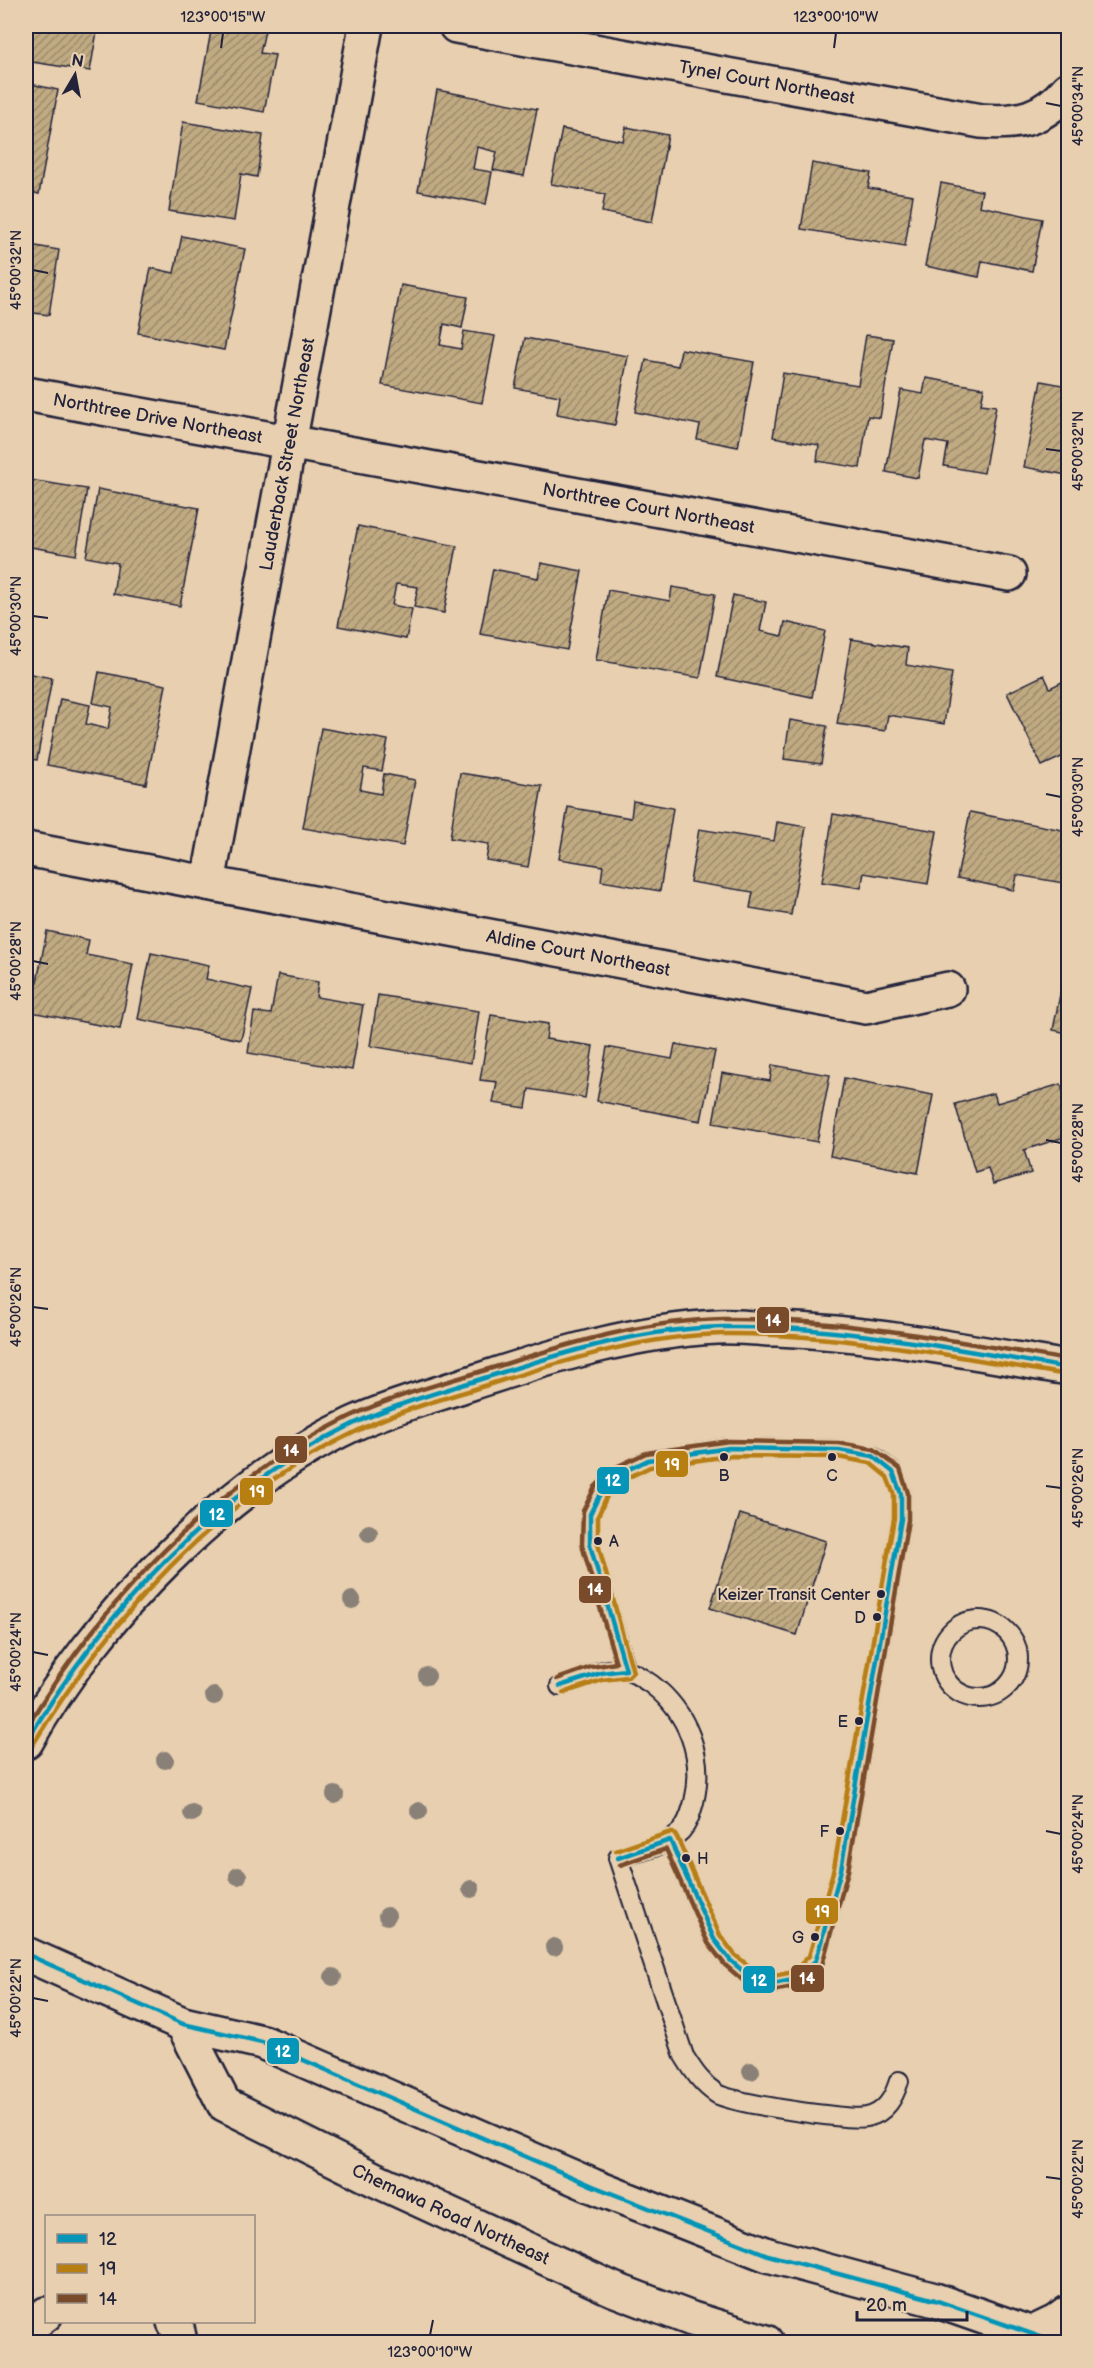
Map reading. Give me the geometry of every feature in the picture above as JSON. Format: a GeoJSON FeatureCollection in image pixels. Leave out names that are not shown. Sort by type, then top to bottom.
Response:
{"type":"FeatureCollection","features":[{"type":"Feature","properties":{"kind":"street","name":"Lauderback Street Northeast"},"geometry":{"type":"LineString","coordinates":[[208,882],[366,26]]}},
{"type":"Feature","properties":{"kind":"street","name":"Tynel Court Northeast"},"geometry":{"type":"LineString","coordinates":[[456,26],[981,121],[1008,123],[1033,117],[1056,104],[1068,89]]}},
{"type":"Feature","properties":{"kind":"street","name":"Northtree Drive Northeast"},"geometry":{"type":"LineString","coordinates":[[26,394],[290,442]]}},
{"type":"Feature","properties":{"kind":"street","name":"Northtree Court Northeast"},"geometry":{"type":"LineString","coordinates":[[290,442],[1008,574]]}},
{"type":"Feature","properties":{"kind":"street","name":"Aldine Court Northeast"},"geometry":{"type":"LineString","coordinates":[[26,849],[866,1006],[948,989]]}},
{"type":"Feature","properties":{"kind":"street"},"geometry":{"type":"LineString","coordinates":[[26,1742],[38,1720],[80,1660],[114,1618],[159,1568],[226,1506],[294,1455],[354,1423],[411,1402],[582,1349],[651,1334],[718,1327],[801,1330],[895,1339],[1068,1368]]}},
{"type":"Feature","properties":{"kind":"street"},"geometry":{"type":"LineString","coordinates":[[26,1954],[183,2024],[262,2042],[593,2186],[768,2254],[935,2300],[1043,2338],[1056,2322],[1068,2313]]}},
{"type":"Feature","properties":{"kind":"street","name":"Chemawa Road Northeast"},"geometry":{"type":"LineString","coordinates":[[183,2024],[224,2104],[374,2180],[613,2289],[692,2319],[766,2343]]}},
{"type":"Feature","properties":{"kind":"street"},"geometry":{"type":"LineString","coordinates":[[26,2329],[45,2315]]}},
{"type":"Feature","properties":{"kind":"street"},"geometry":{"type":"LineString","coordinates":[[175,2323],[180,2343]]}},
{"type":"Feature","properties":{"kind":"lane"},"geometry":{"type":"LineString","coordinates":[[626,1670],[590,1545],[590,1514],[601,1492],[619,1474],[648,1460],[729,1448],[838,1450],[873,1456],[893,1472],[901,1494],[901,1519],[841,1870],[816,1960],[797,1979],[773,1984],[750,1977],[730,1960],[714,1939],[670,1840]]}},
{"type":"Feature","properties":{"kind":"lane"},"geometry":{"type":"LineString","coordinates":[[970,1620],[985,1620],[1000,1625],[1011,1636],[1017,1650],[1018,1665],[1013,1679],[1002,1691],[988,1697],[973,1698],[958,1693],[947,1682],[940,1668],[940,1652],[945,1638],[956,1627],[970,1620]]}},
{"type":"Feature","properties":{"kind":"lane"},"geometry":{"type":"LineString","coordinates":[[560,1686],[612,1670],[626,1670],[640,1676],[666,1695],[685,1722],[696,1753],[698,1786],[690,1817],[682,1830],[670,1840],[618,1858],[684,2056],[698,2079],[720,2096],[837,2117],[867,2117],[880,2112],[890,2103],[899,2081]]}},
{"type":"Feature","properties":{"kind":"building"},"geometry":{"type":"Polygon","coordinates":[[[31,26],[98,26],[90,71],[26,61],[31,26]]]}},
{"type":"Feature","properties":{"kind":"building"},"geometry":{"type":"Polygon","coordinates":[[[212,26],[266,26],[260,53],[275,55],[264,112],[198,100],[212,26]]]}},
{"type":"Feature","properties":{"kind":"building"},"geometry":{"type":"Polygon","coordinates":[[[26,83],[58,90],[39,194],[26,191],[26,83]]]}},
{"type":"Feature","properties":{"kind":"building"},"geometry":{"type":"Polygon","coordinates":[[[437,90],[537,109],[524,176],[493,170],[497,152],[477,147],[473,169],[492,172],[486,204],[418,191],[437,90]]]}},
{"type":"Feature","properties":{"kind":"building"},"geometry":{"type":"Polygon","coordinates":[[[183,122],[263,135],[257,177],[241,174],[234,221],[169,211],[183,122]]]}},
{"type":"Feature","properties":{"kind":"building"},"geometry":{"type":"Polygon","coordinates":[[[626,127],[668,135],[652,222],[602,212],[605,194],[551,184],[562,129],[623,141],[626,127]]]}},
{"type":"Feature","properties":{"kind":"building"},"geometry":{"type":"Polygon","coordinates":[[[812,163],[871,173],[868,188],[913,195],[905,246],[801,229],[812,163]]]}},
{"type":"Feature","properties":{"kind":"building"},"geometry":{"type":"Polygon","coordinates":[[[941,183],[982,191],[979,206],[1042,219],[1032,271],[982,261],[979,277],[925,266],[941,183]]]}},
{"type":"Feature","properties":{"kind":"building"},"geometry":{"type":"Polygon","coordinates":[[[26,209],[32,210],[27,240],[26,240],[26,209]]]}},
{"type":"Feature","properties":{"kind":"building"},"geometry":{"type":"Polygon","coordinates":[[[182,236],[245,249],[224,350],[138,333],[151,268],[174,273],[182,236]]]}},
{"type":"Feature","properties":{"kind":"building"},"geometry":{"type":"Polygon","coordinates":[[[30,245],[59,250],[49,315],[26,312],[26,263],[30,245]]]}},
{"type":"Feature","properties":{"kind":"building"},"geometry":{"type":"Polygon","coordinates":[[[401,285],[468,297],[462,328],[444,324],[440,345],[461,349],[464,331],[495,336],[482,403],[382,385],[401,285]]]}},
{"type":"Feature","properties":{"kind":"building"},"geometry":{"type":"Polygon","coordinates":[[[866,335],[893,339],[880,418],[868,416],[860,468],[817,461],[819,445],[773,437],[783,373],[858,385],[866,335]]]}},
{"type":"Feature","properties":{"kind":"building"},"geometry":{"type":"Polygon","coordinates":[[[525,338],[628,356],[615,425],[557,414],[560,396],[515,388],[525,338]]]}},
{"type":"Feature","properties":{"kind":"building"},"geometry":{"type":"Polygon","coordinates":[[[681,349],[754,362],[738,447],[697,439],[700,425],[635,412],[646,360],[678,366],[681,349]]]}},
{"type":"Feature","properties":{"kind":"building"},"geometry":{"type":"Polygon","coordinates":[[[926,378],[984,388],[981,404],[996,406],[984,473],[944,466],[948,444],[925,440],[918,478],[886,472],[901,390],[923,394],[926,378]]]}},
{"type":"Feature","properties":{"kind":"building"},"geometry":{"type":"Polygon","coordinates":[[[1041,381],[1068,386],[1067,475],[1024,467],[1041,381]]]}},
{"type":"Feature","properties":{"kind":"building"},"geometry":{"type":"Polygon","coordinates":[[[30,480],[87,489],[76,555],[26,546],[26,493],[28,494],[30,480]]]}},
{"type":"Feature","properties":{"kind":"building"},"geometry":{"type":"Polygon","coordinates":[[[98,489],[199,508],[180,606],[113,594],[118,563],[86,557],[98,489]]]}},
{"type":"Feature","properties":{"kind":"building"},"geometry":{"type":"Polygon","coordinates":[[[358,526],[457,546],[444,613],[414,607],[418,587],[396,584],[392,605],[412,609],[406,639],[338,626],[358,526]]]}},
{"type":"Feature","properties":{"kind":"building"},"geometry":{"type":"Polygon","coordinates":[[[541,563],[582,571],[567,650],[480,634],[493,569],[538,578],[541,563]]]}},
{"type":"Feature","properties":{"kind":"building"},"geometry":{"type":"Polygon","coordinates":[[[672,587],[715,594],[700,678],[596,660],[608,590],[670,601],[672,587]]]}},
{"type":"Feature","properties":{"kind":"building"},"geometry":{"type":"Polygon","coordinates":[[[733,595],[766,602],[760,631],[782,636],[785,622],[825,631],[812,697],[717,677],[733,595]]]}},
{"type":"Feature","properties":{"kind":"building"},"geometry":{"type":"Polygon","coordinates":[[[851,639],[908,648],[906,665],[952,673],[944,724],[888,715],[885,731],[837,724],[851,639]]]}},
{"type":"Feature","properties":{"kind":"building"},"geometry":{"type":"Polygon","coordinates":[[[99,672],[166,685],[146,784],[47,765],[60,699],[90,705],[86,724],[108,729],[112,707],[93,703],[99,672]]]}},
{"type":"Feature","properties":{"kind":"building"},"geometry":{"type":"Polygon","coordinates":[[[26,673],[52,678],[37,760],[26,758],[26,673]]]}},
{"type":"Feature","properties":{"kind":"building"},"geometry":{"type":"Polygon","coordinates":[[[1044,675],[1050,688],[1068,679],[1068,754],[1042,766],[1007,693],[1044,675]]]}},
{"type":"Feature","properties":{"kind":"building"},"geometry":{"type":"Polygon","coordinates":[[[790,720],[827,726],[821,764],[784,759],[790,720]]]}},
{"type":"Feature","properties":{"kind":"building"},"geometry":{"type":"Polygon","coordinates":[[[321,728],[388,740],[382,771],[364,768],[360,790],[381,794],[384,774],[415,780],[403,846],[303,828],[321,728]]]}},
{"type":"Feature","properties":{"kind":"building"},"geometry":{"type":"Polygon","coordinates":[[[460,773],[542,786],[528,867],[486,860],[489,844],[450,838],[460,773]]]}},
{"type":"Feature","properties":{"kind":"building"},"geometry":{"type":"Polygon","coordinates":[[[633,801],[673,808],[660,891],[601,881],[603,866],[559,859],[568,807],[631,818],[633,801]]]}},
{"type":"Feature","properties":{"kind":"building"},"geometry":{"type":"Polygon","coordinates":[[[970,812],[1068,831],[1068,857],[1063,883],[1017,875],[1014,890],[957,878],[970,812]]]}},
{"type":"Feature","properties":{"kind":"building"},"geometry":{"type":"Polygon","coordinates":[[[833,814],[937,831],[928,884],[864,873],[861,888],[822,882],[833,814]]]}},
{"type":"Feature","properties":{"kind":"building"},"geometry":{"type":"Polygon","coordinates":[[[777,822],[806,827],[791,915],[750,908],[753,892],[690,882],[699,829],[774,841],[777,822]]]}},
{"type":"Feature","properties":{"kind":"building"},"geometry":{"type":"Polygon","coordinates":[[[47,931],[89,940],[86,955],[133,964],[120,1029],[31,1012],[47,931]]]}},
{"type":"Feature","properties":{"kind":"building"},"geometry":{"type":"Polygon","coordinates":[[[151,953],[209,965],[206,979],[252,989],[241,1040],[138,1019],[151,953]]]}},
{"type":"Feature","properties":{"kind":"building"},"geometry":{"type":"Polygon","coordinates":[[[1068,954],[1068,1033],[1053,1030],[1068,954]]]}},
{"type":"Feature","properties":{"kind":"building"},"geometry":{"type":"Polygon","coordinates":[[[278,975],[318,982],[316,997],[363,1005],[352,1070],[248,1053],[254,1012],[271,1014],[278,975]]]}},
{"type":"Feature","properties":{"kind":"building"},"geometry":{"type":"Polygon","coordinates":[[[378,995],[479,1011],[471,1063],[370,1046],[378,995]]]}},
{"type":"Feature","properties":{"kind":"building"},"geometry":{"type":"Polygon","coordinates":[[[491,1015],[548,1024],[546,1039],[593,1046],[585,1098],[529,1089],[526,1108],[493,1103],[497,1082],[480,1080],[491,1015]]]}},
{"type":"Feature","properties":{"kind":"building"},"geometry":{"type":"Polygon","coordinates":[[[675,1044],[715,1051],[701,1121],[597,1101],[607,1047],[672,1059],[675,1044]]]}},
{"type":"Feature","properties":{"kind":"building"},"geometry":{"type":"Polygon","coordinates":[[[772,1065],[830,1075],[817,1142],[713,1123],[722,1073],[770,1081],[772,1065]]]}},
{"type":"Feature","properties":{"kind":"building"},"geometry":{"type":"Polygon","coordinates":[[[844,1078],[933,1095],[918,1173],[830,1156],[844,1078]]]}},
{"type":"Feature","properties":{"kind":"building"},"geometry":{"type":"Polygon","coordinates":[[[1061,1084],[1068,1112],[1068,1136],[1024,1150],[1031,1173],[993,1184],[988,1168],[975,1172],[955,1104],[994,1093],[997,1103],[1061,1084]]]}},
{"type":"Feature","properties":{"kind":"building","name":"Keizer Transit Center"},"geometry":{"type":"Polygon","coordinates":[[[740,1514],[826,1541],[797,1635],[710,1608],[740,1514]]]}},
{"type":"Feature","properties":{"kind":"transit line","name":"14"},"geometry":{"type":"LineString","coordinates":[[26,1728],[56,1681],[126,1591],[207,1511],[252,1476],[299,1444],[349,1417],[405,1395],[584,1341],[640,1328],[696,1320],[811,1322],[940,1338],[1068,1360]]}},
{"type":"Feature","properties":{"kind":"transit line","name":"12"},"geometry":{"type":"LineString","coordinates":[[26,1742],[57,1694],[127,1602],[167,1559],[209,1520],[254,1484],[302,1452],[353,1424],[407,1402],[582,1349],[638,1336],[695,1328],[766,1327],[853,1334],[1068,1368]]}},
{"type":"Feature","properties":{"kind":"transit line","name":"19"},"geometry":{"type":"LineString","coordinates":[[32,1746],[63,1698],[133,1607],[172,1565],[214,1526],[259,1490],[306,1458],[357,1431],[411,1409],[584,1356],[640,1343],[696,1335],[810,1337],[939,1353],[1067,1375]]}},
{"type":"Feature","properties":{"kind":"transit line","name":"14"},"geometry":{"type":"LineString","coordinates":[[557,1679],[591,1667],[616,1663],[582,1545],[583,1511],[595,1487],[616,1467],[646,1453],[729,1441],[839,1443],[874,1449],[900,1469],[908,1493],[908,1520],[848,1871],[822,1965],[799,1986],[772,1991],[746,1983],[725,1965],[708,1943],[666,1849],[620,1865]]}},
{"type":"Feature","properties":{"kind":"transit line","name":"12"},"geometry":{"type":"LineString","coordinates":[[560,1686],[601,1673],[626,1670],[590,1545],[590,1514],[601,1492],[619,1474],[648,1460],[729,1448],[839,1450],[873,1456],[893,1472],[901,1494],[901,1519],[841,1870],[816,1960],[797,1979],[773,1984],[750,1977],[730,1960],[714,1939],[670,1840],[618,1858]]}},
{"type":"Feature","properties":{"kind":"transit line","name":"19"},"geometry":{"type":"LineString","coordinates":[[563,1693],[602,1680],[628,1677],[633,1672],[598,1544],[598,1516],[607,1496],[623,1480],[650,1467],[729,1456],[838,1457],[870,1463],[887,1477],[894,1495],[894,1518],[834,1868],[809,1956],[793,1972],[773,1976],[754,1970],[735,1955],[720,1935],[677,1837],[673,1833],[616,1851]]}},
{"type":"Feature","properties":{"kind":"transit line","name":"12"},"geometry":{"type":"LineString","coordinates":[[26,1954],[183,2024],[262,2042],[593,2186],[768,2255],[935,2300],[1055,2342]]}},
{"type":"Feature","properties":{"kind":"place","name":"B"},"geometry":{"type":"Point","coordinates":[724,1457]}},
{"type":"Feature","properties":{"kind":"place","name":"C"},"geometry":{"type":"Point","coordinates":[832,1457]}},
{"type":"Feature","properties":{"kind":"place","name":"A"},"geometry":{"type":"Point","coordinates":[598,1541]}},
{"type":"Feature","properties":{"kind":"place","name":"Keizer Transit Center"},"geometry":{"type":"Point","coordinates":[881,1594]}},
{"type":"Feature","properties":{"kind":"place","name":"D"},"geometry":{"type":"Point","coordinates":[877,1617]}},
{"type":"Feature","properties":{"kind":"place","name":"E"},"geometry":{"type":"Point","coordinates":[859,1721]}},
{"type":"Feature","properties":{"kind":"place","name":"F"},"geometry":{"type":"Point","coordinates":[840,1831]}},
{"type":"Feature","properties":{"kind":"place","name":"H"},"geometry":{"type":"Point","coordinates":[686,1858]}},
{"type":"Feature","properties":{"kind":"place","name":"G"},"geometry":{"type":"Point","coordinates":[815,1937]}}]}
